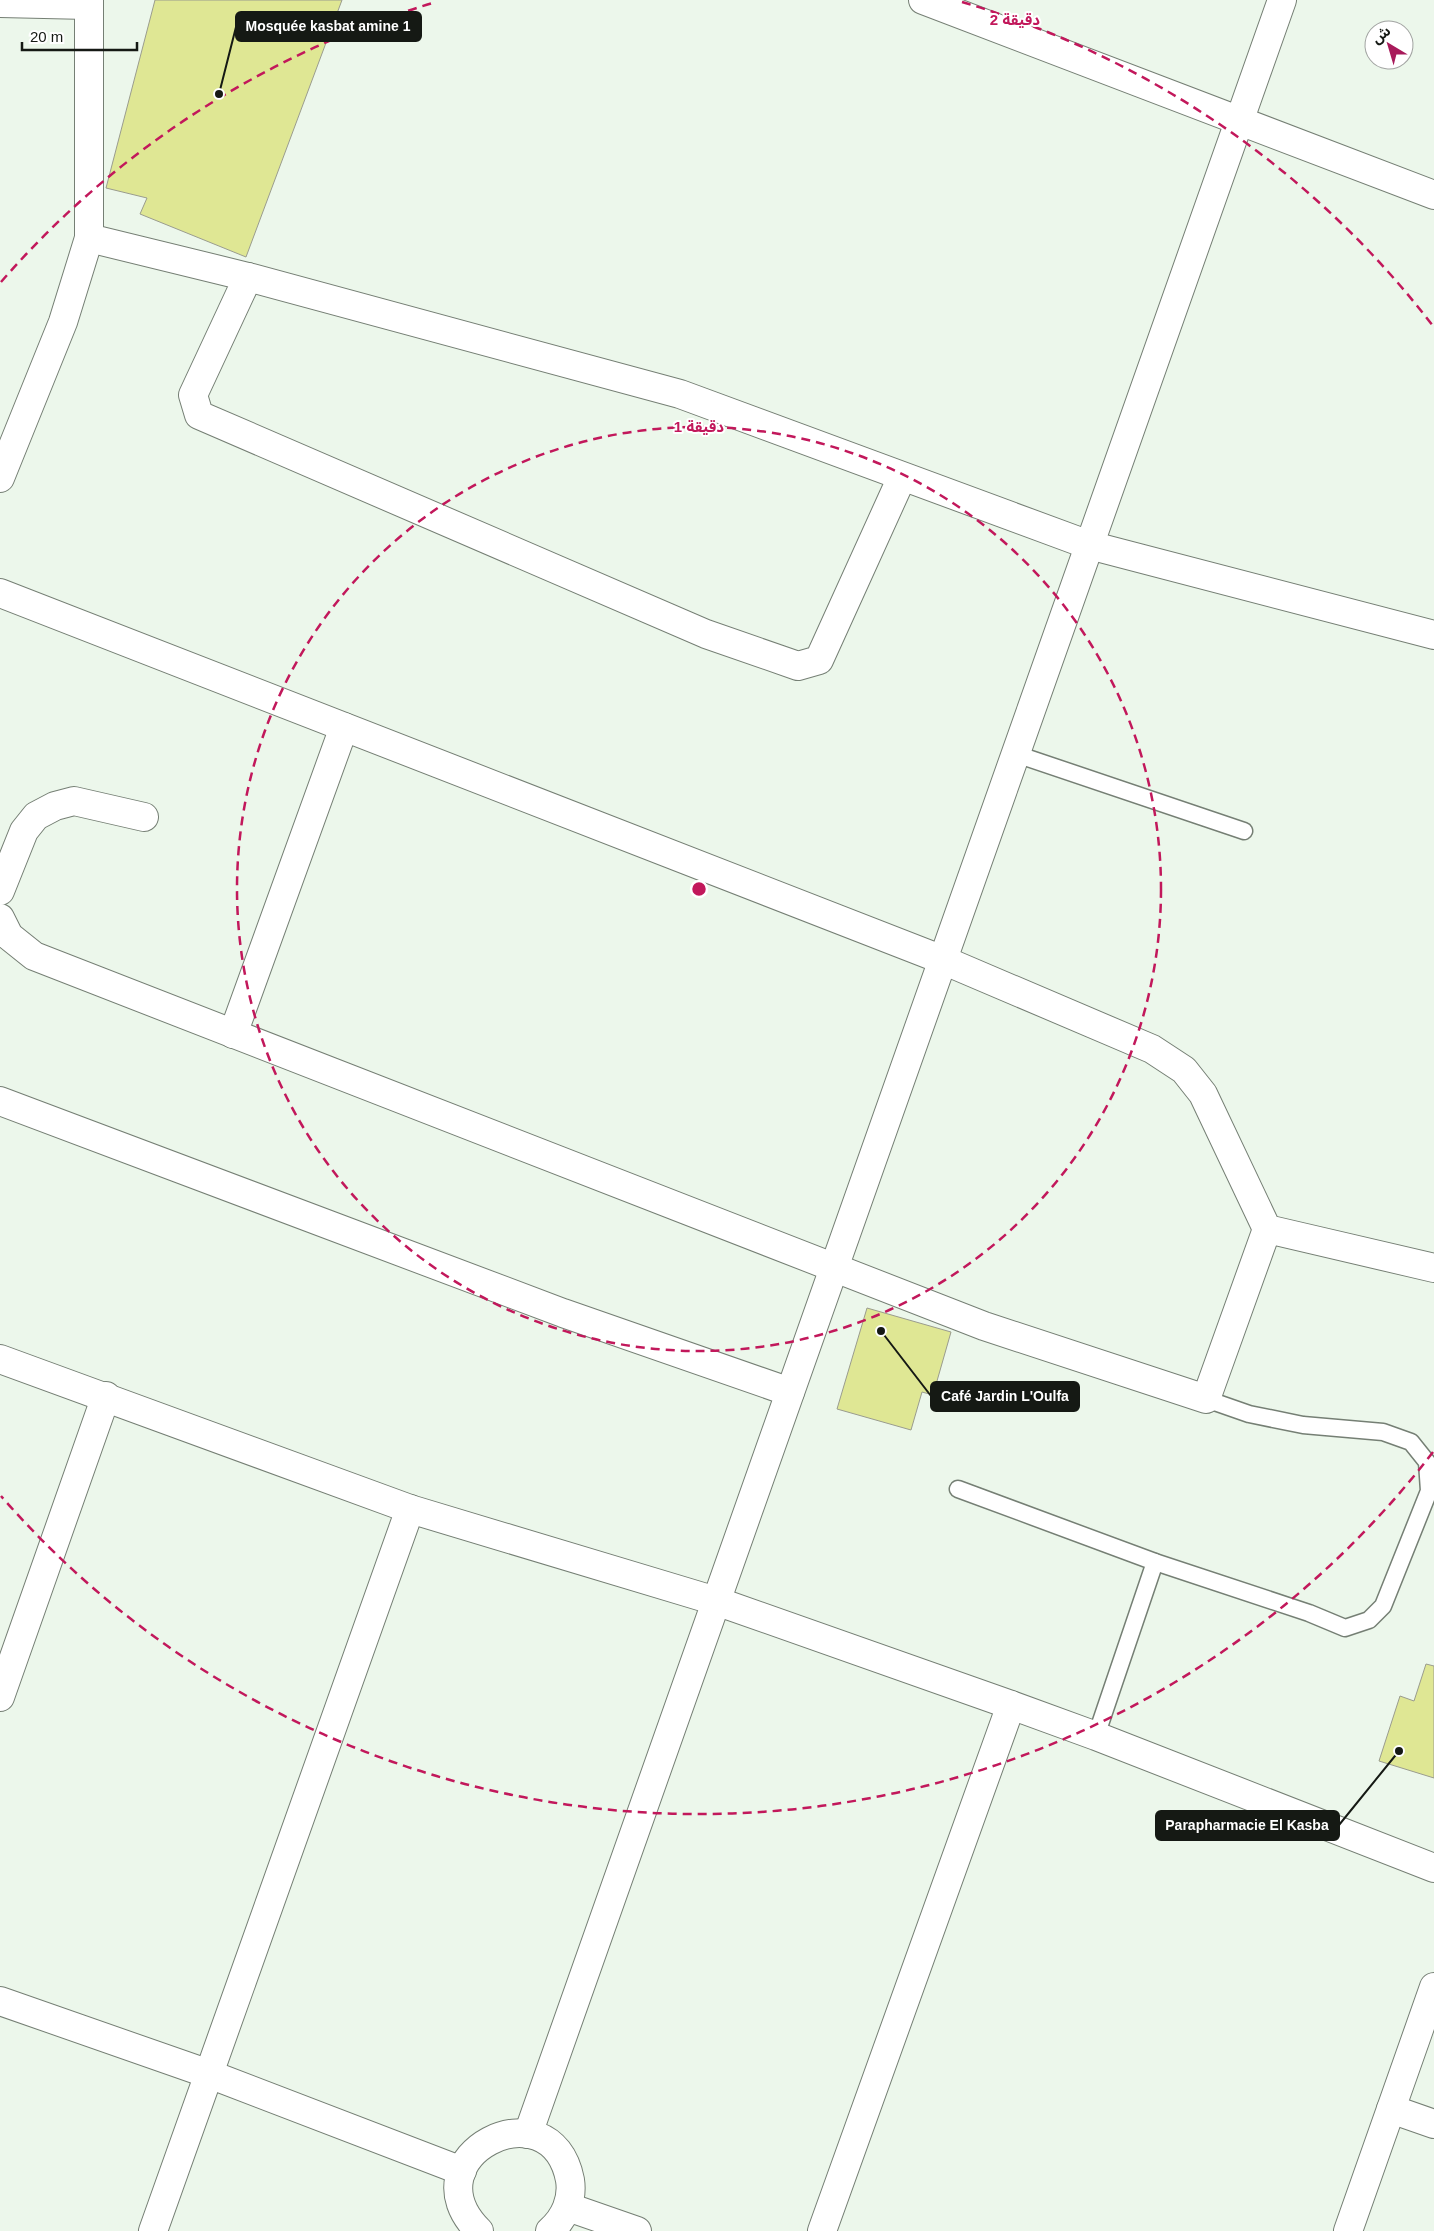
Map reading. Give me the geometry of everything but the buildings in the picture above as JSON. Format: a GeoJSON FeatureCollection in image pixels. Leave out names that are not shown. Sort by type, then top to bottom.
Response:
{"type":"FeatureCollection","features":[{"type":"Feature","properties":{"kind":"street"},"geometry":{"type":"LineString","coordinates":[[923,0],[1434,195]]}},
{"type":"Feature","properties":{"kind":"street"},"geometry":{"type":"LineString","coordinates":[[528,2134],[1282,0]]}},
{"type":"Feature","properties":{"kind":"street"},"geometry":{"type":"LineString","coordinates":[[0,3],[89,2],[90,238],[63,322],[0,478]]}},
{"type":"Feature","properties":{"kind":"street"},"geometry":{"type":"LineString","coordinates":[[90,238],[248,276],[680,394],[1089,545],[1434,634]]}},
{"type":"Feature","properties":{"kind":"street"},"geometry":{"type":"LineString","coordinates":[[248,276],[193,395],[199,415],[706,634],[798,666],[819,660],[902,477]]}},
{"type":"Feature","properties":{"kind":"street"},"geometry":{"type":"LineString","coordinates":[[0,593],[943,960],[1152,1049],[1184,1070],[1203,1094],[1267,1229],[1206,1399],[984,1326],[34,956],[8,936],[0,918]]}},
{"type":"Feature","properties":{"kind":"street"},"geometry":{"type":"LineString","coordinates":[[233,1034],[344,727]]}},
{"type":"Feature","properties":{"kind":"street"},"geometry":{"type":"LineString","coordinates":[[0,891],[24,831],[36,816],[54,806],[74,802],[144,817]]}},
{"type":"Feature","properties":{"kind":"street"},"geometry":{"type":"LineString","coordinates":[[0,1101],[563,1313],[790,1392]]}},
{"type":"Feature","properties":{"kind":"street"},"geometry":{"type":"LineString","coordinates":[[1267,1229],[1434,1268]]}},
{"type":"Feature","properties":{"kind":"street"},"geometry":{"type":"LineString","coordinates":[[0,1358],[410,1509],[716,1601],[1010,1705],[1096,1736],[1434,1868]]}},
{"type":"Feature","properties":{"kind":"street"},"geometry":{"type":"LineString","coordinates":[[0,1697],[106,1396]]}},
{"type":"Feature","properties":{"kind":"street"},"geometry":{"type":"LineString","coordinates":[[153,2231],[410,1509]]}},
{"type":"Feature","properties":{"kind":"street"},"geometry":{"type":"LineString","coordinates":[[822,2231],[1010,1705]]}},
{"type":"Feature","properties":{"kind":"street"},"geometry":{"type":"LineString","coordinates":[[1348,2231],[1434,1987]]}},
{"type":"Feature","properties":{"kind":"street"},"geometry":{"type":"LineString","coordinates":[[0,2001],[209,2074],[462,2172]]}},
{"type":"Feature","properties":{"kind":"street"},"geometry":{"type":"LineString","coordinates":[[1391,2109],[1434,2124]]}},
{"type":"Feature","properties":{"kind":"street"},"geometry":{"type":"LineString","coordinates":[[479,2231],[467,2218],[461,2204],[459,2188],[462,2172],[469,2157],[480,2145],[503,2135],[528,2134],[545,2141],[559,2154],[568,2170],[571,2188],[568,2207],[559,2223],[550,2231]]}},
{"type":"Feature","properties":{"kind":"street"},"geometry":{"type":"LineString","coordinates":[[568,2207],[637,2231]]}},
{"type":"Feature","properties":{"kind":"lane"},"geometry":{"type":"LineString","coordinates":[[1016,754],[1244,831]]}},
{"type":"Feature","properties":{"kind":"lane"},"geometry":{"type":"LineString","coordinates":[[958,1489],[1155,1562],[1309,1613],[1345,1628],[1369,1620],[1383,1606],[1429,1491],[1427,1462],[1411,1442],[1383,1432],[1302,1425],[1258,1416],[1206,1399]]}},
{"type":"Feature","properties":{"kind":"lane"},"geometry":{"type":"LineString","coordinates":[[1096,1736],[1155,1562]]}},
{"type":"Feature","properties":{"kind":"place","name":"Mosquée kasbat amine 1"},"geometry":{"type":"Point","coordinates":[219,94]}},
{"type":"Feature","properties":{"kind":"place","name":"Café Jardin L'Oulfa"},"geometry":{"type":"Point","coordinates":[881,1331]}},
{"type":"Feature","properties":{"kind":"place","name":"Parapharmacie El Kasba"},"geometry":{"type":"Point","coordinates":[1399,1751]}}]}
